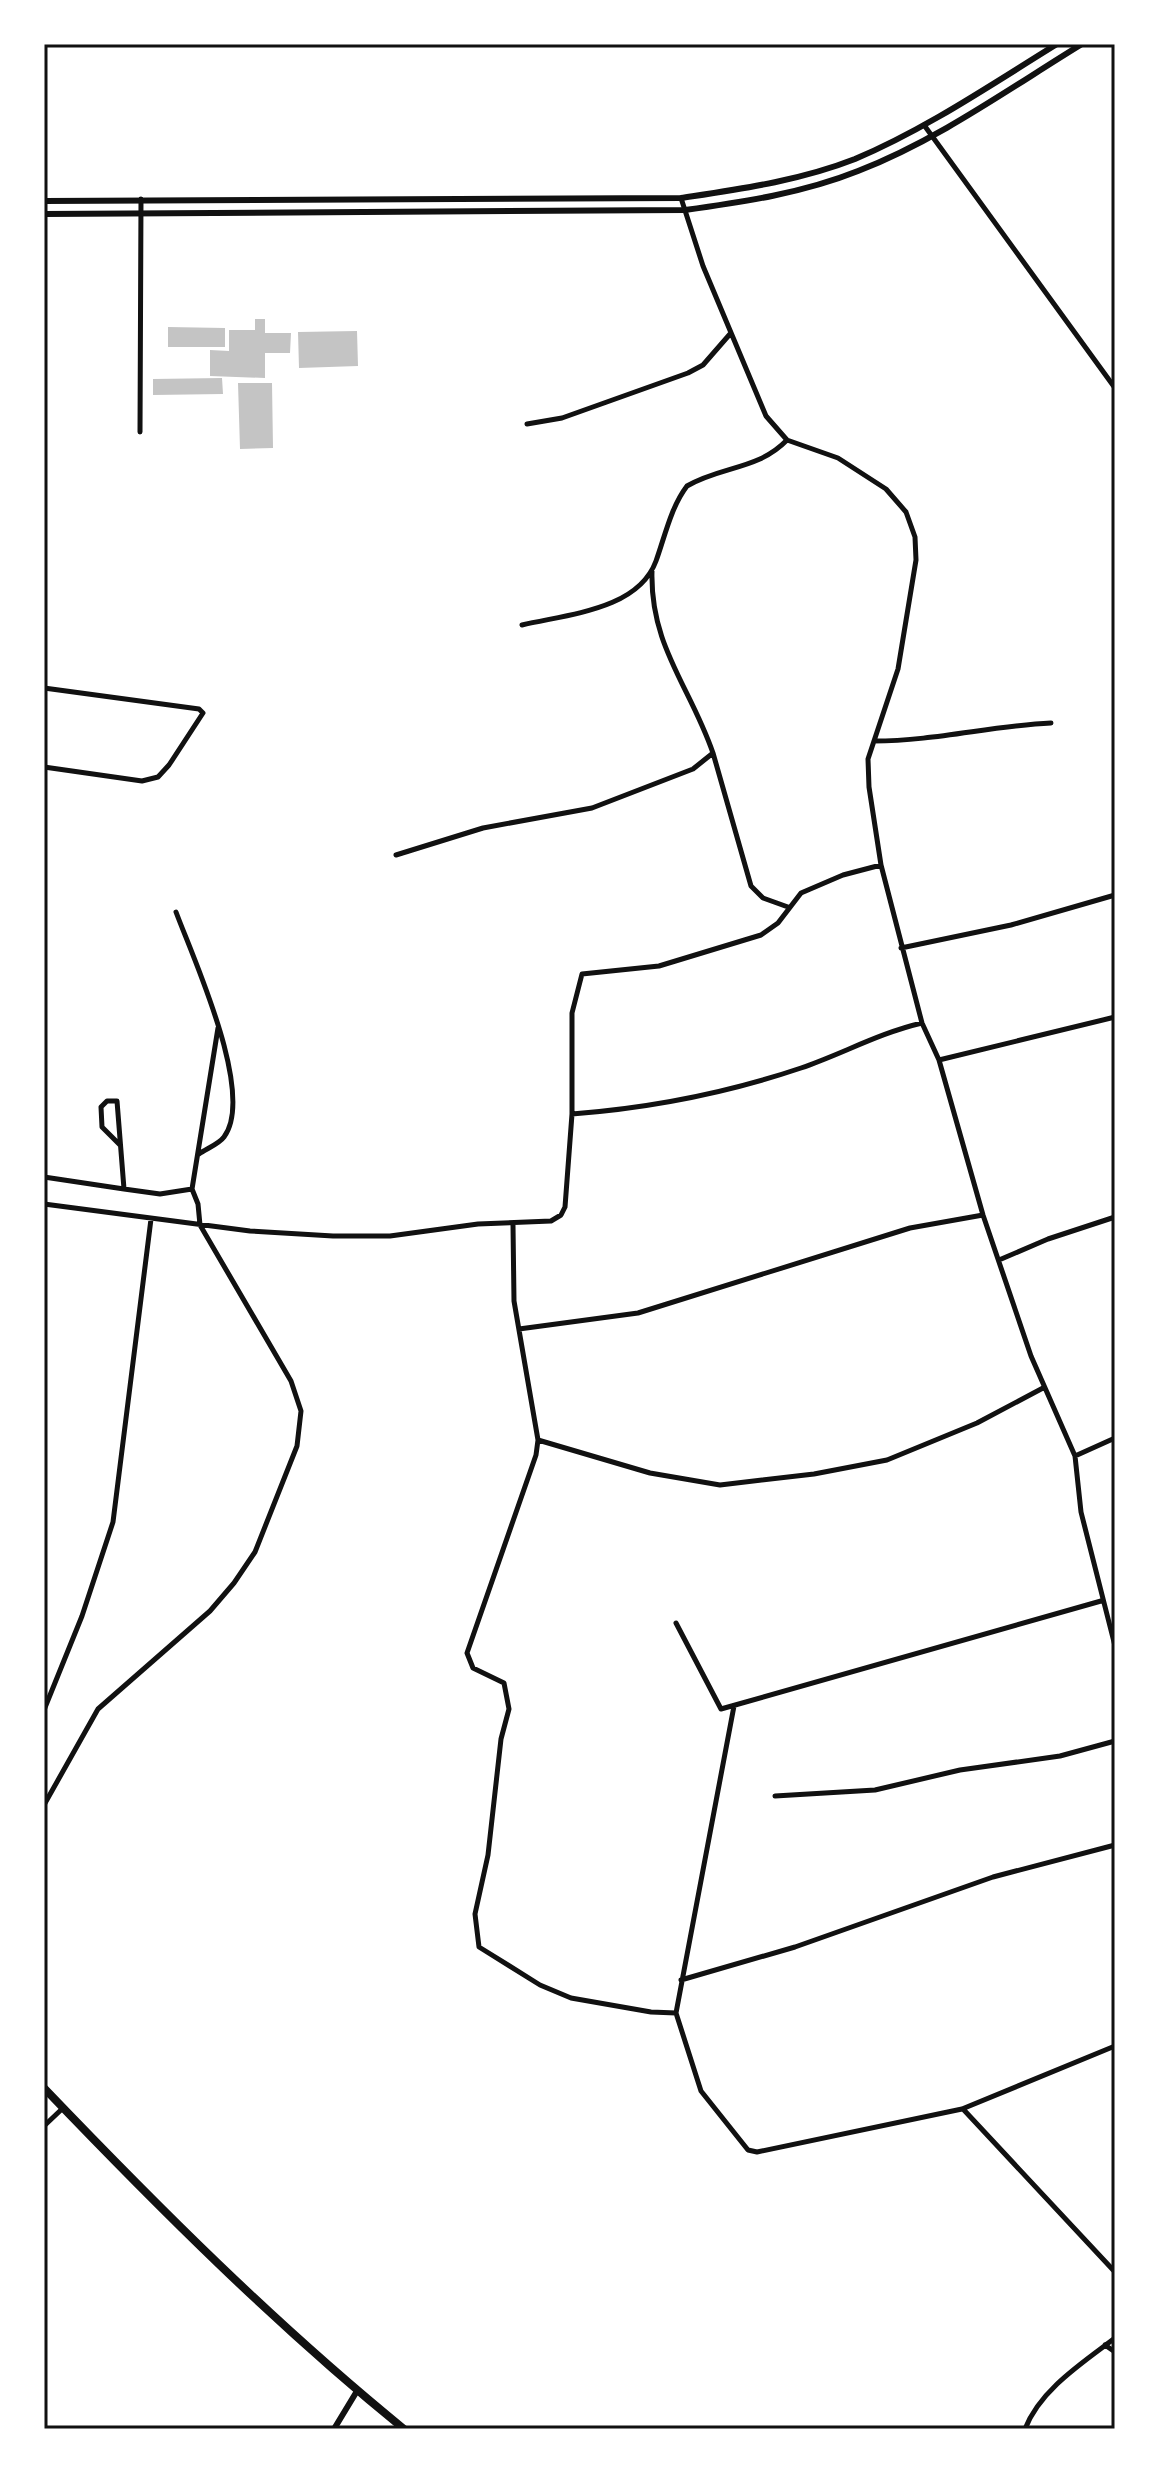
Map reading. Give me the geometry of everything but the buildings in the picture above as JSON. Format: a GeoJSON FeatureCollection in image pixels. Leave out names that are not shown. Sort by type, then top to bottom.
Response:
{"type":"FeatureCollection","features":[{"type":"Feature","properties":{"kind":"highway"},"geometry":{"type":"LineString","coordinates":[[44,2088],[191,2239],[357,2391],[404,2429]]}},
{"type":"Feature","properties":{"kind":"street"},"geometry":{"type":"LineString","coordinates":[[44,201],[141,198],[681,198],[795,178],[854,159],[924,125],[1057,44]]}},
{"type":"Feature","properties":{"kind":"street"},"geometry":{"type":"LineString","coordinates":[[44,214],[685,210],[798,191],[859,171],[931,136],[1082,44]]}},
{"type":"Feature","properties":{"kind":"street"},"geometry":{"type":"LineString","coordinates":[[924,125],[1115,388]]}},
{"type":"Feature","properties":{"kind":"street"},"geometry":{"type":"LineString","coordinates":[[140,432],[141,198]]}},
{"type":"Feature","properties":{"kind":"street"},"geometry":{"type":"LineString","coordinates":[[681,198],[730,334],[766,416],[787,440],[838,458],[886,489],[906,512],[915,537],[916,560],[898,669],[868,759],[869,787],[881,865],[922,1023],[939,1060],[983,1215],[1043,1388],[1075,1456],[1081,1512],[1101,1601],[1115,1646]]}},
{"type":"Feature","properties":{"kind":"street"},"geometry":{"type":"LineString","coordinates":[[527,424],[562,418],[688,373],[703,365],[730,334]]}},
{"type":"Feature","properties":{"kind":"street"},"geometry":{"type":"LineString","coordinates":[[522,625],[629,595],[644,585],[680,496],[687,486],[698,479],[747,467],[773,455],[787,440]]}},
{"type":"Feature","properties":{"kind":"street"},"geometry":{"type":"LineString","coordinates":[[652,571],[659,637],[700,715],[751,886],[763,898],[788,907]]}},
{"type":"Feature","properties":{"kind":"street"},"geometry":{"type":"LineString","coordinates":[[44,688],[162,701],[199,709],[203,713],[158,777],[142,781],[44,767]]}},
{"type":"Feature","properties":{"kind":"street"},"geometry":{"type":"LineString","coordinates":[[874,741],[908,741],[1005,725],[1051,723]]}},
{"type":"Feature","properties":{"kind":"street"},"geometry":{"type":"LineString","coordinates":[[396,855],[483,828],[592,808],[693,769],[713,753]]}},
{"type":"Feature","properties":{"kind":"street"},"geometry":{"type":"LineString","coordinates":[[44,1204],[200,1225],[333,1236],[390,1236],[478,1224],[513,1225],[551,1221],[561,1215],[565,1207],[572,1114],[572,1013],[582,974],[659,966],[761,935],[778,923],[801,893],[881,865]]}},
{"type":"Feature","properties":{"kind":"street"},"geometry":{"type":"LineString","coordinates":[[901,948],[983,932],[1115,895]]}},
{"type":"Feature","properties":{"kind":"street"},"geometry":{"type":"LineString","coordinates":[[176,912],[232,1066],[231,1120],[224,1137],[198,1154]]}},
{"type":"Feature","properties":{"kind":"street"},"geometry":{"type":"LineString","coordinates":[[939,1060],[1115,1017]]}},
{"type":"Feature","properties":{"kind":"street"},"geometry":{"type":"LineString","coordinates":[[572,1114],[673,1102],[740,1085],[802,1068],[890,1030],[922,1023]]}},
{"type":"Feature","properties":{"kind":"street"},"geometry":{"type":"LineString","coordinates":[[44,1805],[98,1709],[210,1611],[234,1583],[255,1552],[297,1446],[301,1411],[291,1381],[200,1225],[198,1204],[192,1189],[218,1028]]}},
{"type":"Feature","properties":{"kind":"street"},"geometry":{"type":"LineString","coordinates":[[120,1145],[102,1127],[101,1107],[107,1101],[117,1101],[124,1189]]}},
{"type":"Feature","properties":{"kind":"street"},"geometry":{"type":"LineString","coordinates":[[44,1177],[160,1194],[192,1189]]}},
{"type":"Feature","properties":{"kind":"street"},"geometry":{"type":"LineString","coordinates":[[519,1329],[638,1313],[910,1228],[983,1215]]}},
{"type":"Feature","properties":{"kind":"street"},"geometry":{"type":"LineString","coordinates":[[999,1260],[1048,1239],[1115,1217]]}},
{"type":"Feature","properties":{"kind":"street"},"geometry":{"type":"LineString","coordinates":[[44,1710],[103,1559],[113,1522],[151,1219]]}},
{"type":"Feature","properties":{"kind":"street"},"geometry":{"type":"LineString","coordinates":[[513,1225],[511,1261],[538,1440],[467,1653],[473,1668],[504,1683],[509,1709],[501,1739],[488,1855],[475,1914],[475,1938],[486,1953],[540,1985],[571,1998],[651,2012],[676,2013]]}},
{"type":"Feature","properties":{"kind":"street"},"geometry":{"type":"LineString","coordinates":[[538,1440],[650,1473],[720,1485],[814,1474],[887,1460],[977,1423],[1043,1388]]}},
{"type":"Feature","properties":{"kind":"street"},"geometry":{"type":"LineString","coordinates":[[1075,1456],[1115,1438]]}},
{"type":"Feature","properties":{"kind":"street"},"geometry":{"type":"LineString","coordinates":[[676,1623],[721,1709],[1101,1601]]}},
{"type":"Feature","properties":{"kind":"street"},"geometry":{"type":"LineString","coordinates":[[734,1706],[676,2013],[701,2091],[748,2150],[757,2152],[962,2109],[1115,2046]]}},
{"type":"Feature","properties":{"kind":"street"},"geometry":{"type":"LineString","coordinates":[[775,1796],[875,1790],[960,1770],[1060,1756],[1115,1741]]}},
{"type":"Feature","properties":{"kind":"street"},"geometry":{"type":"LineString","coordinates":[[681,1980],[795,1947],[993,1877],[1115,1845]]}},
{"type":"Feature","properties":{"kind":"street"},"geometry":{"type":"LineString","coordinates":[[44,2126],[63,2108]]}},
{"type":"Feature","properties":{"kind":"street"},"geometry":{"type":"LineString","coordinates":[[962,2109],[1115,2272]]}},
{"type":"Feature","properties":{"kind":"street"},"geometry":{"type":"LineString","coordinates":[[1025,2429],[1034,2408],[1049,2391],[1115,2338]]}},
{"type":"Feature","properties":{"kind":"street"},"geometry":{"type":"LineString","coordinates":[[1105,2345],[1115,2352]]}},
{"type":"Feature","properties":{"kind":"street"},"geometry":{"type":"LineString","coordinates":[[334,2429],[357,2391]]}}]}
